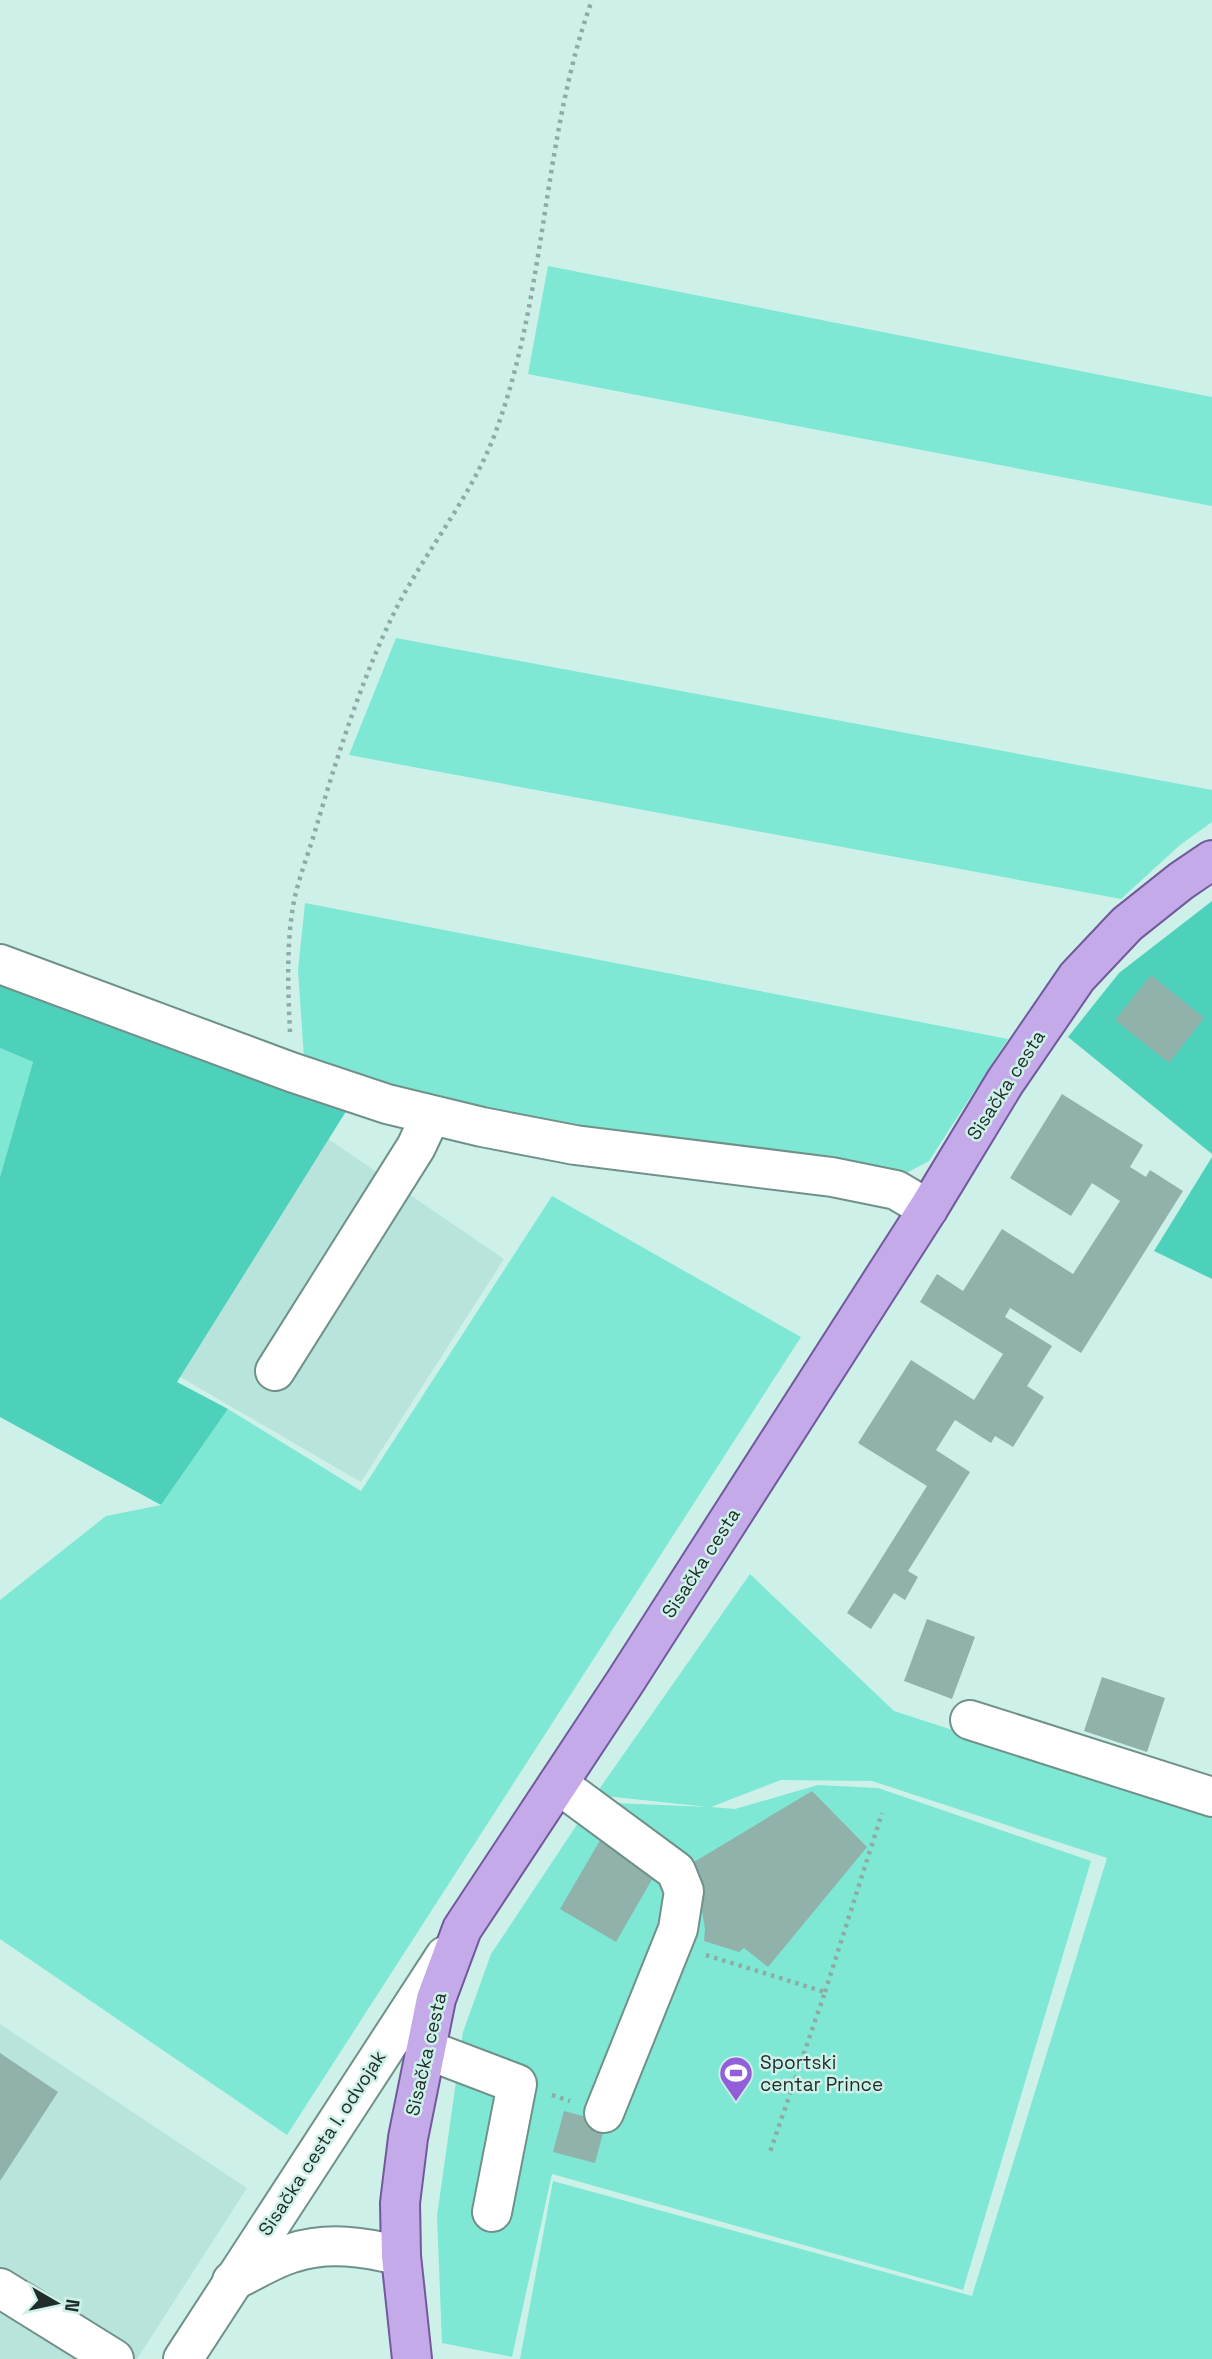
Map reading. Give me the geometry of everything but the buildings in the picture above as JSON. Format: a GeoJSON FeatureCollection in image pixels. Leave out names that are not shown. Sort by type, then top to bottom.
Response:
{"type":"FeatureCollection","features":[{"type":"Feature","properties":{"kind":"main road","name":"Sisačka cesta"},"geometry":{"type":"LineString","coordinates":[[412,2359],[401,2256],[400,2203],[408,2138],[436,1999],[463,1928],[929,1209],[1005,1082],[1077,977],[1127,924],[1212,860]]}},
{"type":"Feature","properties":{"kind":"street"},"geometry":{"type":"LineString","coordinates":[[0,964],[291,1072],[387,1104],[482,1127],[575,1145],[832,1177],[896,1189],[929,1209]]}},
{"type":"Feature","properties":{"kind":"street"},"geometry":{"type":"LineString","coordinates":[[275,1371],[416,1147],[431,1115]]}},
{"type":"Feature","properties":{"kind":"street"},"geometry":{"type":"LineString","coordinates":[[970,1720],[1212,1797]]}},
{"type":"Feature","properties":{"kind":"street"},"geometry":{"type":"LineString","coordinates":[[558,1784],[676,1871],[684,1891],[678,1929],[604,2113]]}},
{"type":"Feature","properties":{"kind":"street","name":"Sisačka cesta I. odvojak"},"geometry":{"type":"LineString","coordinates":[[183,2359],[463,1928]]}},
{"type":"Feature","properties":{"kind":"street"},"geometry":{"type":"LineString","coordinates":[[425,2049],[517,2084],[492,2212]]}},
{"type":"Feature","properties":{"kind":"street"},"geometry":{"type":"LineString","coordinates":[[232,2281],[292,2253],[330,2246],[370,2248],[401,2256]]}},
{"type":"Feature","properties":{"kind":"street"},"geometry":{"type":"LineString","coordinates":[[0,2288],[114,2359]]}},
{"type":"Feature","properties":{"kind":"path"},"geometry":{"type":"LineString","coordinates":[[291,1072],[288,974],[294,901],[329,782],[392,616],[472,484],[495,432],[515,369],[545,220],[569,76],[592,0]]}},
{"type":"Feature","properties":{"kind":"path"},"geometry":{"type":"LineString","coordinates":[[770,2152],[882,1813]]}},
{"type":"Feature","properties":{"kind":"path"},"geometry":{"type":"LineString","coordinates":[[714,1957],[825,1992]]}},
{"type":"Feature","properties":{"kind":"path"},"geometry":{"type":"LineString","coordinates":[[517,2084],[604,2113]]}},
{"type":"Feature","properties":{"kind":"shaded area"},"geometry":{"type":"Polygon","coordinates":[[[321,1134],[504,1259],[361,1482],[175,1374],[321,1134]]]}},
{"type":"Feature","properties":{"kind":"shaded area"},"geometry":{"type":"Polygon","coordinates":[[[0,2024],[247,2188],[137,2359],[0,2359],[0,2024]]]}},
{"type":"Feature","properties":{"kind":"green space"},"geometry":{"type":"Polygon","coordinates":[[[548,266],[1212,397],[1212,506],[528,374],[548,266]]]}},
{"type":"Feature","properties":{"kind":"green space"},"geometry":{"type":"Polygon","coordinates":[[[396,638],[1212,790],[1212,822],[1180,845],[1121,899],[349,755],[396,638]]]}},
{"type":"Feature","properties":{"kind":"green space"},"geometry":{"type":"Polygon","coordinates":[[[1212,901],[1212,1154],[1068,1037],[1119,973],[1212,901]]]}},
{"type":"Feature","properties":{"kind":"green space"},"geometry":{"type":"Polygon","coordinates":[[[305,903],[1008,1039],[929,1161],[899,1177],[467,1116],[304,1058],[298,970],[305,903]]]}},
{"type":"Feature","properties":{"kind":"green space"},"geometry":{"type":"Polygon","coordinates":[[[0,980],[350,1105],[177,1382],[228,1409],[161,1505],[0,1417],[0,1177],[33,1062],[0,1048],[0,980]]]}},
{"type":"Feature","properties":{"kind":"green space"},"geometry":{"type":"Polygon","coordinates":[[[0,1048],[33,1062],[0,1177],[0,1048]]]}},
{"type":"Feature","properties":{"kind":"green space"},"geometry":{"type":"Polygon","coordinates":[[[1212,1157],[1212,1279],[1154,1251],[1212,1157]]]}},
{"type":"Feature","properties":{"kind":"green space"},"geometry":{"type":"Polygon","coordinates":[[[552,1196],[801,1337],[287,2135],[0,1939],[0,1600],[106,1516],[161,1505],[228,1409],[361,1491],[552,1196]]]}},
{"type":"Feature","properties":{"kind":"green space"},"geometry":{"type":"Polygon","coordinates":[[[750,1574],[894,1711],[1212,1814],[1212,2359],[520,2359],[553,2181],[972,2296],[1107,1858],[872,1781],[781,1780],[711,1807],[735,1809],[818,1785],[878,1788],[1091,1861],[963,2290],[552,2174],[512,2357],[442,2343],[437,2216],[463,2032],[491,1954],[592,1802],[708,1807],[595,1795],[750,1574]]]}},
{"type":"Feature","properties":{"kind":"place","name":"Sportski centar Prince"},"geometry":{"type":"Point","coordinates":[736,2103]}}]}
